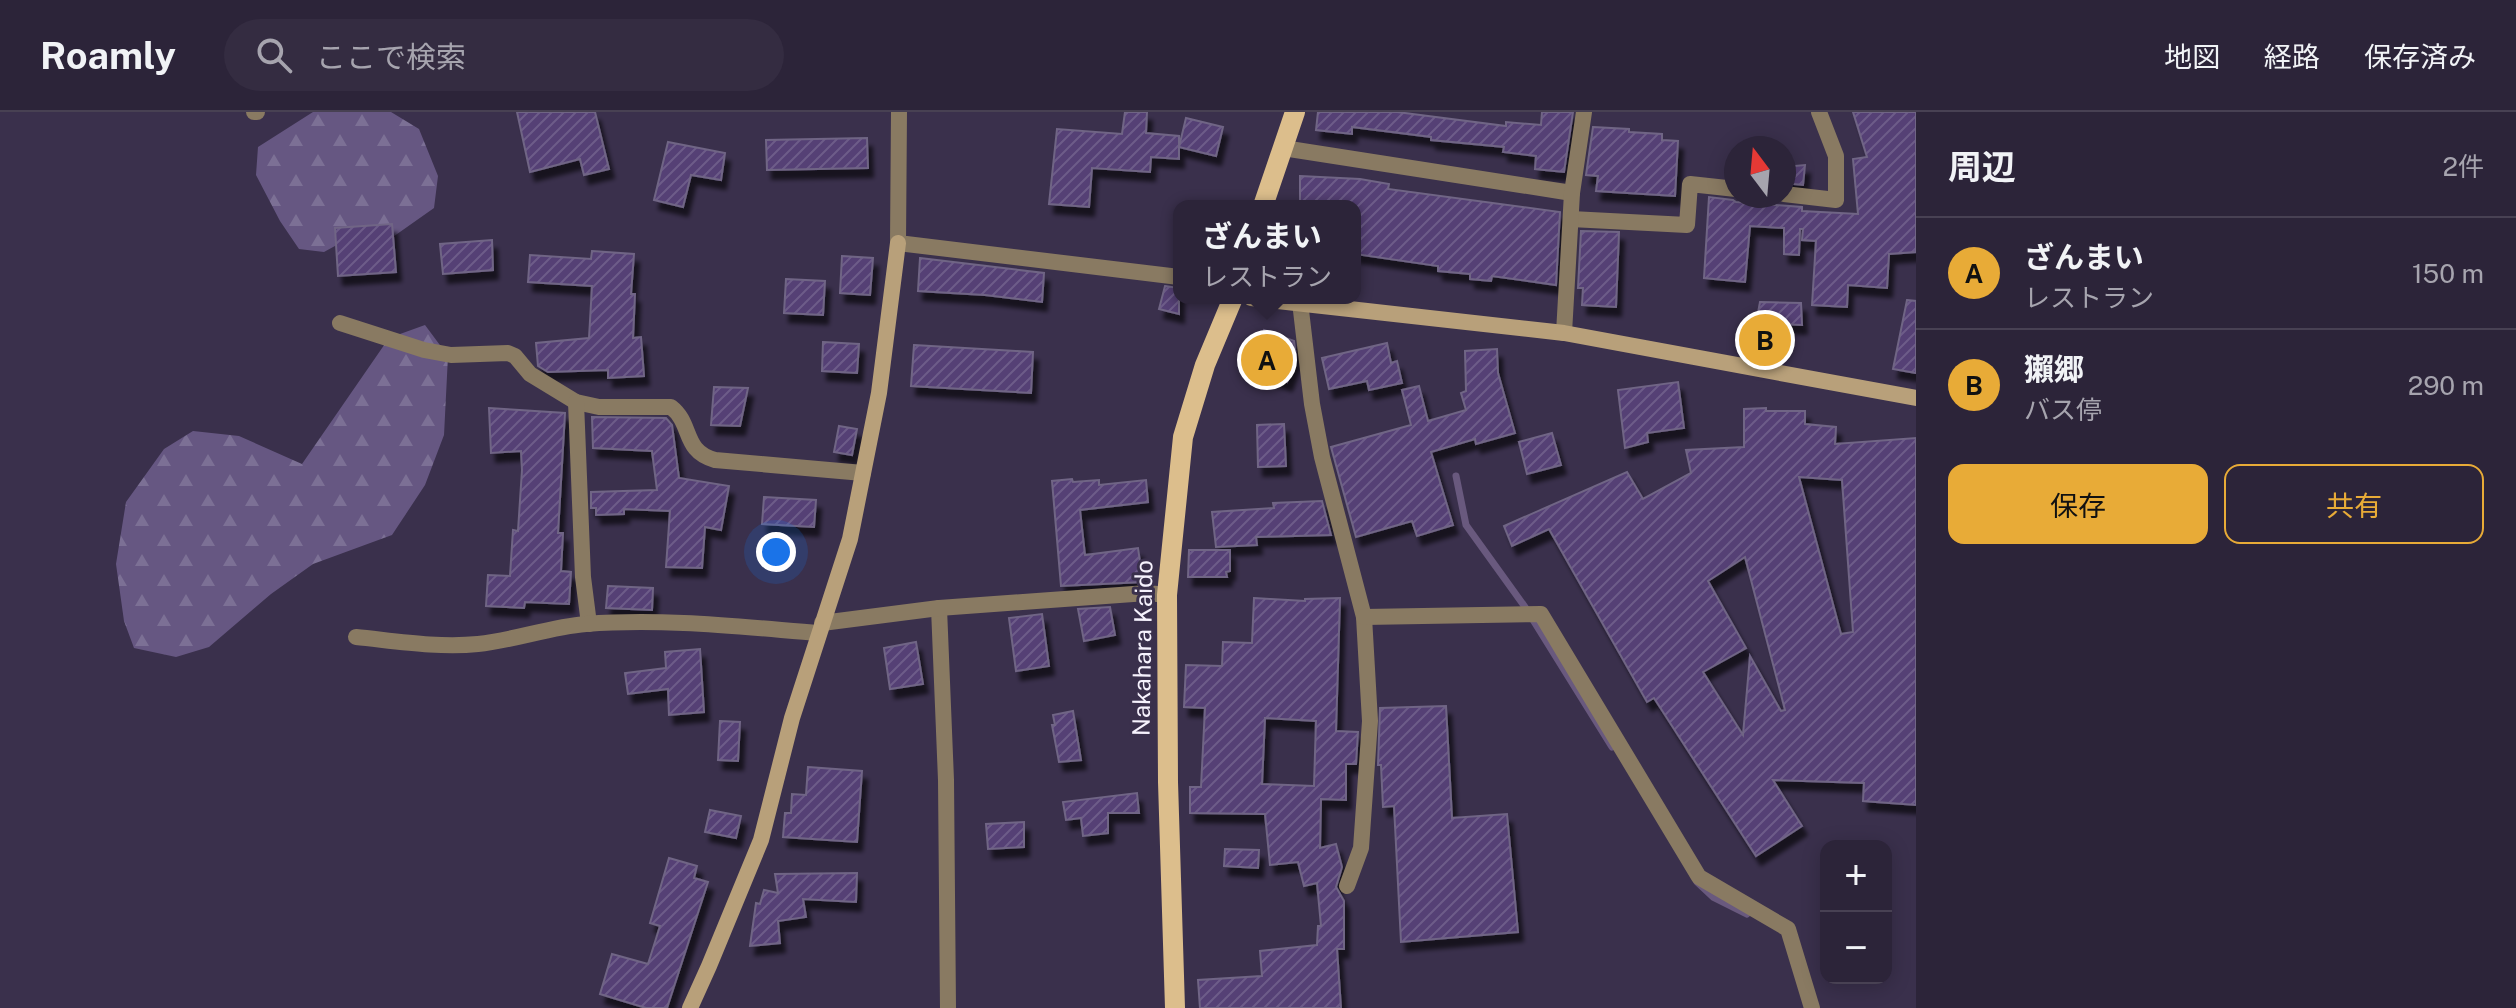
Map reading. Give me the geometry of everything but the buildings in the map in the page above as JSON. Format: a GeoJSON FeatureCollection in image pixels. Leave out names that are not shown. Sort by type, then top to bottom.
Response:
{"type":"FeatureCollection","features":[{"type":"Feature","properties":{"kind":"main road"},"geometry":{"type":"LineString","coordinates":[[1265,200],[1295,112]]}},
{"type":"Feature","properties":{"kind":"main road","name":"Nakahara Kaido"},"geometry":{"type":"LineString","coordinates":[[1175,1008],[1168,782],[1167,595],[1183,437],[1205,365],[1230,304]]}},
{"type":"Feature","properties":{"kind":"street"},"geometry":{"type":"LineString","coordinates":[[690,1008],[761,840],[792,718],[850,539],[879,393],[898,243],[899,112]]}},
{"type":"Feature","properties":{"kind":"street"},"geometry":{"type":"LineString","coordinates":[[1564,333],[1572,193],[1584,112]]}},
{"type":"Feature","properties":{"kind":"street"},"geometry":{"type":"LineString","coordinates":[[1796,195],[1836,200],[1836,156],[1819,112]]}},
{"type":"Feature","properties":{"kind":"street"},"geometry":{"type":"LineString","coordinates":[[1283,148],[1572,193]]}},
{"type":"Feature","properties":{"kind":"street"},"geometry":{"type":"LineString","coordinates":[[1571,219],[1687,225],[1690,184],[1724,188]]}},
{"type":"Feature","properties":{"kind":"street"},"geometry":{"type":"LineString","coordinates":[[898,243],[1173,276]]}},
{"type":"Feature","properties":{"kind":"street"},"geometry":{"type":"LineString","coordinates":[[1300,304],[1312,404],[1322,457],[1364,617],[1370,721],[1361,848],[1347,886]]}},
{"type":"Feature","properties":{"kind":"street"},"geometry":{"type":"LineString","coordinates":[[1317,304],[1564,333],[1916,398]]}},
{"type":"Feature","properties":{"kind":"street"},"geometry":{"type":"LineString","coordinates":[[340,323],[424,350],[451,355],[508,353],[515,356],[530,374],[576,402],[599,407],[671,407],[677,412],[696,451],[704,457],[863,473]]}},
{"type":"Feature","properties":{"kind":"street"},"geometry":{"type":"LineString","coordinates":[[576,402],[583,577],[589,624]]}},
{"type":"Feature","properties":{"kind":"street"},"geometry":{"type":"LineString","coordinates":[[356,637],[450,645],[474,644],[589,624],[821,628],[939,608],[1147,593],[1167,595]]}},
{"type":"Feature","properties":{"kind":"street"},"geometry":{"type":"LineString","coordinates":[[939,608],[946,780],[948,1008]]}},
{"type":"Feature","properties":{"kind":"street"},"geometry":{"type":"LineString","coordinates":[[1364,617],[1541,614],[1699,877],[1788,929],[1812,1008]]}},
{"type":"Feature","properties":{"kind":"green space"},"geometry":{"type":"Polygon","coordinates":[[[313,112],[391,112],[419,129],[438,176],[434,208],[390,239],[353,236],[324,252],[299,249],[256,175],[258,147],[313,112]]]}},
{"type":"Feature","properties":{"kind":"green space"},"geometry":{"type":"Polygon","coordinates":[[[425,325],[448,356],[444,435],[425,485],[392,535],[313,564],[271,594],[209,647],[176,657],[134,648],[124,621],[116,564],[126,502],[164,449],[193,431],[239,436],[302,464],[389,338],[425,325]]]}},
{"type":"Feature","properties":{"kind":"waterway"},"geometry":{"type":"LineString","coordinates":[[1456,476],[1466,525],[1525,607],[1612,747]]}},
{"type":"Feature","properties":{"kind":"waterway"},"geometry":{"type":"LineString","coordinates":[[1697,882],[1713,897],[1747,914]]}},
{"type":"Feature","properties":{"kind":"place","name":"獺郷"},"geometry":{"type":"Point","coordinates":[1765,340]}},
{"type":"Feature","properties":{"kind":"place","name":"ざんまい"},"geometry":{"type":"Point","coordinates":[1267,360]}}]}
